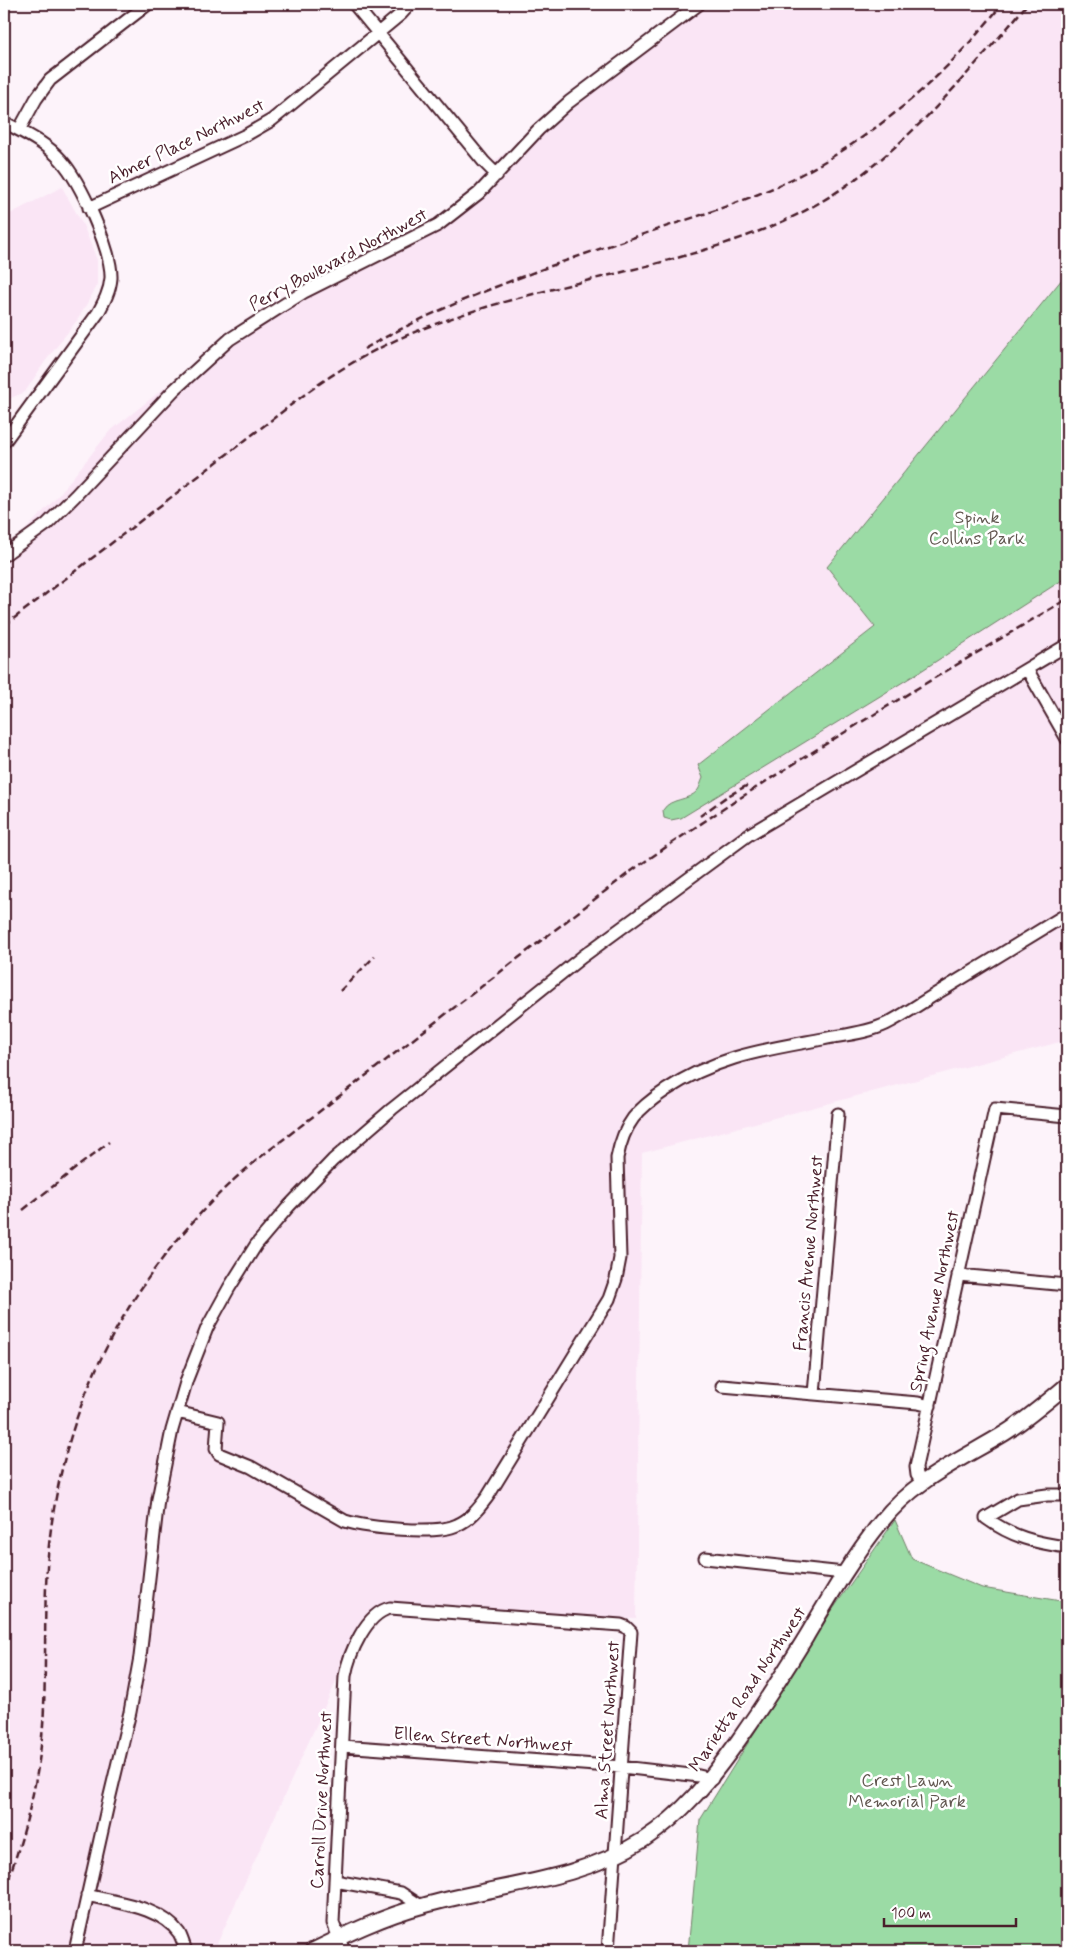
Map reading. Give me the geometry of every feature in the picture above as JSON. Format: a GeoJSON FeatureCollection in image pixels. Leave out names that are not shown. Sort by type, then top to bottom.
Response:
{"type":"FeatureCollection","features":[{"type":"Feature","properties":{"kind":"main road","name":"Marietta Road Northwest"},"geometry":{"type":"LineString","coordinates":[[312,1951],[341,1945],[421,1906],[565,1874],[615,1855],[642,1840],[666,1823],[712,1779],[788,1667],[844,1573],[882,1520],[922,1482],[944,1467],[1006,1432],[1041,1408],[1067,1385]]}},
{"type":"Feature","properties":{"kind":"street"},"geometry":{"type":"LineString","coordinates":[[19,130],[36,99],[50,80],[148,4]]}},
{"type":"Feature","properties":{"kind":"street"},"geometry":{"type":"LineString","coordinates":[[354,4],[484,162],[497,175]]}},
{"type":"Feature","properties":{"kind":"street","name":"Abner Place Northwest"},"geometry":{"type":"LineString","coordinates":[[89,208],[246,135],[272,120],[378,33],[410,4]]}},
{"type":"Feature","properties":{"kind":"street","name":"Perry Boulevard Northwest"},"geometry":{"type":"LineString","coordinates":[[5,553],[47,524],[76,496],[174,390],[230,339],[304,292],[438,225],[479,193],[538,130],[569,102],[699,4]]}},
{"type":"Feature","properties":{"kind":"street"},"geometry":{"type":"LineString","coordinates":[[4,122],[42,143],[61,160],[74,178],[106,244],[110,258],[111,279],[106,298],[98,314],[4,442]]}},
{"type":"Feature","properties":{"kind":"street"},"geometry":{"type":"LineString","coordinates":[[75,1951],[130,1712],[140,1657],[158,1499],[177,1412],[187,1379],[207,1328],[228,1288],[256,1245],[289,1206],[333,1160],[392,1109],[582,957],[748,835],[1067,645]]}},
{"type":"Feature","properties":{"kind":"street"},"geometry":{"type":"LineString","coordinates":[[1027,669],[1067,739]]}},
{"type":"Feature","properties":{"kind":"street"},"geometry":{"type":"LineString","coordinates":[[177,1412],[218,1422],[216,1449],[219,1454],[251,1467],[345,1522],[421,1530],[457,1526],[475,1514],[488,1496],[608,1298],[616,1279],[620,1258],[616,1158],[620,1141],[634,1115],[647,1102],[675,1084],[725,1059],[747,1053],[848,1035],[885,1024],[1067,914]]}},
{"type":"Feature","properties":{"kind":"street","name":"Spring Avenue Northwest"},"geometry":{"type":"LineString","coordinates":[[922,1482],[917,1475],[916,1467],[995,1109],[1067,1116]]}},
{"type":"Feature","properties":{"kind":"street","name":"Francis Avenue Northwest"},"geometry":{"type":"LineString","coordinates":[[814,1394],[838,1114]]}},
{"type":"Feature","properties":{"kind":"street"},"geometry":{"type":"LineString","coordinates":[[958,1275],[1067,1285]]}},
{"type":"Feature","properties":{"kind":"street"},"geometry":{"type":"LineString","coordinates":[[722,1386],[918,1403],[930,1406]]}},
{"type":"Feature","properties":{"kind":"street"},"geometry":{"type":"LineString","coordinates":[[1067,1495],[1047,1495],[1018,1499],[986,1518],[1003,1530],[1022,1538],[1047,1545],[1067,1547]]}},
{"type":"Feature","properties":{"kind":"street"},"geometry":{"type":"LineString","coordinates":[[705,1558],[844,1573]]}},
{"type":"Feature","properties":{"kind":"street","name":"Alma Street Northwest"},"geometry":{"type":"LineString","coordinates":[[353,1649],[366,1626],[377,1613],[390,1608],[626,1626],[631,1632],[632,1637],[608,1951]]}},
{"type":"Feature","properties":{"kind":"street","name":"Carroll Drive Northwest"},"geometry":{"type":"LineString","coordinates":[[341,1945],[333,1923],[345,1676],[353,1649]]}},
{"type":"Feature","properties":{"kind":"street","name":"Ellen Street Northwest"},"geometry":{"type":"LineString","coordinates":[[342,1746],[622,1767],[712,1779]]}},
{"type":"Feature","properties":{"kind":"street"},"geometry":{"type":"LineString","coordinates":[[335,1881],[401,1893],[421,1906]]}},
{"type":"Feature","properties":{"kind":"street"},"geometry":{"type":"LineString","coordinates":[[87,1895],[151,1912],[170,1923],[180,1934],[186,1951]]}},
{"type":"Feature","properties":{"kind":"shaded area"},"geometry":{"type":"Polygon","coordinates":[[[690,4],[1067,4],[1067,273],[827,567],[875,627],[698,765],[703,778],[697,791],[686,798],[673,800],[663,811],[665,818],[671,820],[681,818],[921,671],[1067,577],[1067,1040],[642,1153],[636,1619],[368,1611],[217,1944],[216,1951],[4,1951],[4,552],[58,496],[109,432],[178,377],[256,323],[457,213],[490,165],[690,4]]]}},
{"type":"Feature","properties":{"kind":"shaded area"},"geometry":{"type":"Polygon","coordinates":[[[62,187],[83,225],[97,260],[97,286],[78,319],[44,363],[25,392],[4,401],[4,217],[62,187]]]}},
{"type":"Feature","properties":{"kind":"green space","name":"Spink Collins Park"},"geometry":{"type":"Polygon","coordinates":[[[1067,273],[1067,577],[921,671],[681,818],[671,820],[664,818],[663,810],[666,806],[694,794],[698,790],[703,778],[698,765],[875,627],[827,567],[1067,273]]]}},
{"type":"Feature","properties":{"kind":"green space","name":"Crest Lawn Memorial Park"},"geometry":{"type":"Polygon","coordinates":[[[895,1520],[912,1559],[982,1588],[1067,1602],[1067,1951],[688,1951],[700,1820],[817,1632],[895,1520]]]}},
{"type":"Feature","properties":{"kind":"railway"},"geometry":{"type":"LineString","coordinates":[[364,349],[428,316],[495,287],[750,198],[819,165],[878,126],[905,105],[956,57],[1002,4]]}},
{"type":"Feature","properties":{"kind":"railway"},"geometry":{"type":"LineString","coordinates":[[4,626],[300,398],[330,376],[379,348],[430,326],[473,311],[648,266],[735,240],[777,224],[833,194],[859,177],[929,115],[1027,4]]}},
{"type":"Feature","properties":{"kind":"railway"},"geometry":{"type":"LineString","coordinates":[[4,1891],[26,1823],[40,1754],[44,1706],[47,1567],[53,1512],[64,1460],[80,1410],[99,1362],[124,1316],[152,1272],[185,1230],[228,1185],[263,1155],[630,872],[791,765],[1067,599]]}},
{"type":"Feature","properties":{"kind":"railway"},"geometry":{"type":"LineString","coordinates":[[700,816],[726,797],[748,785]]}},
{"type":"Feature","properties":{"kind":"railway"},"geometry":{"type":"LineString","coordinates":[[340,991],[375,956]]}},
{"type":"Feature","properties":{"kind":"railway"},"geometry":{"type":"LineString","coordinates":[[23,1210],[109,1142]]}}]}
